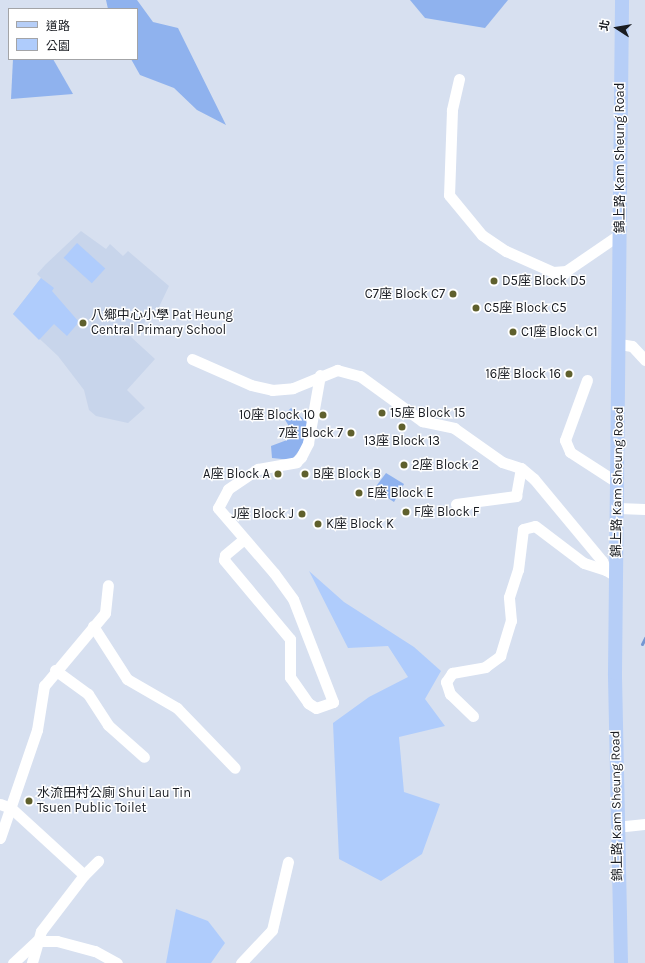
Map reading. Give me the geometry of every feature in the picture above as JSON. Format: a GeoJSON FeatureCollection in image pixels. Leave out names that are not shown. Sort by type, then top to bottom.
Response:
{"type":"FeatureCollection","features":[{"type":"Feature","properties":{"kind":"main road","name":"錦上路 Kam Sheung Road"},"geometry":{"type":"LineString","coordinates":[[621,963],[616,827],[611,573],[618,508],[622,0]]}},
{"type":"Feature","properties":{"kind":"street"},"geometry":{"type":"LineString","coordinates":[[459,79],[452,110],[449,195],[482,236],[506,251],[553,272],[566,271],[620,234]]}},
{"type":"Feature","properties":{"kind":"street"},"geometry":{"type":"LineString","coordinates":[[619,344],[632,346],[645,360]]}},
{"type":"Feature","properties":{"kind":"street"},"geometry":{"type":"LineString","coordinates":[[192,359],[268,389],[293,388],[320,375],[348,370],[422,421],[454,428],[502,462],[521,468],[539,484],[611,573]]}},
{"type":"Feature","properties":{"kind":"street"},"geometry":{"type":"LineString","coordinates":[[244,539],[225,555],[224,560],[290,639],[290,677],[308,703],[316,708],[333,702],[293,599],[244,539],[221,516],[220,499],[228,489],[258,469],[292,463],[301,457],[308,443],[320,375]]}},
{"type":"Feature","properties":{"kind":"street"},"geometry":{"type":"LineString","coordinates":[[587,380],[565,440],[570,452],[618,483]]}},
{"type":"Feature","properties":{"kind":"street"},"geometry":{"type":"LineString","coordinates":[[456,504],[516,496],[521,468]]}},
{"type":"Feature","properties":{"kind":"street"},"geometry":{"type":"LineString","coordinates":[[618,508],[645,509]]}},
{"type":"Feature","properties":{"kind":"street"},"geometry":{"type":"LineString","coordinates":[[473,716],[450,694],[446,682],[452,673],[484,667],[500,656],[511,621],[509,597],[518,570],[523,530],[535,526],[584,563],[611,573]]}},
{"type":"Feature","properties":{"kind":"street"},"geometry":{"type":"LineString","coordinates":[[0,838],[11,808],[19,774],[40,720],[44,686],[55,670],[105,613],[110,595],[108,585]]}},
{"type":"Feature","properties":{"kind":"street"},"geometry":{"type":"LineString","coordinates":[[93,626],[127,679],[177,708],[235,768]]}},
{"type":"Feature","properties":{"kind":"street"},"geometry":{"type":"LineString","coordinates":[[55,670],[88,694],[108,725],[144,757]]}},
{"type":"Feature","properties":{"kind":"street"},"geometry":{"type":"LineString","coordinates":[[0,804],[11,808],[84,875]]}},
{"type":"Feature","properties":{"kind":"street"},"geometry":{"type":"LineString","coordinates":[[616,827],[645,824]]}},
{"type":"Feature","properties":{"kind":"street"},"geometry":{"type":"LineString","coordinates":[[13,963],[36,941],[55,911],[84,875],[98,861]]}},
{"type":"Feature","properties":{"kind":"street"},"geometry":{"type":"LineString","coordinates":[[241,963],[272,930],[288,862]]}},
{"type":"Feature","properties":{"kind":"street"},"geometry":{"type":"LineString","coordinates":[[32,963],[36,941]]}},
{"type":"Feature","properties":{"kind":"street"},"geometry":{"type":"LineString","coordinates":[[36,941],[57,941],[83,947],[118,963]]}},
{"type":"Feature","properties":{"kind":"shaded area"},"geometry":{"type":"Polygon","coordinates":[[[106,0],[137,0],[153,22],[178,28],[226,125],[197,110],[174,88],[140,75],[132,60],[138,60],[138,8],[108,8],[106,0]]]}},
{"type":"Feature","properties":{"kind":"shaded area"},"geometry":{"type":"Polygon","coordinates":[[[410,0],[508,0],[485,28],[425,18],[410,0]]]}},
{"type":"Feature","properties":{"kind":"shaded area"},"geometry":{"type":"Polygon","coordinates":[[[13,60],[54,60],[73,94],[11,99],[13,60]]]}},
{"type":"Feature","properties":{"kind":"shaded area","name":"八鄉中心小學 Pat Heung Central Primary School"},"geometry":{"type":"Polygon","coordinates":[[[81,231],[106,249],[110,244],[123,256],[128,251],[169,286],[159,307],[131,337],[155,359],[127,390],[145,408],[128,423],[96,416],[89,410],[84,390],[58,356],[13,314],[41,278],[37,274],[81,231]]]}},
{"type":"Feature","properties":{"kind":"shaded area"},"geometry":{"type":"Polygon","coordinates":[[[291,408],[310,425],[303,445],[292,460],[272,458],[271,446],[295,437],[283,416],[291,408]]]}},
{"type":"Feature","properties":{"kind":"shaded area"},"geometry":{"type":"Polygon","coordinates":[[[386,473],[404,484],[394,502],[374,489],[386,473]]]}},
{"type":"Feature","properties":{"kind":"green space"},"geometry":{"type":"Polygon","coordinates":[[[77,243],[105,268],[92,283],[64,258],[77,243]]]}},
{"type":"Feature","properties":{"kind":"green space"},"geometry":{"type":"Polygon","coordinates":[[[41,278],[54,288],[52,291],[79,322],[67,336],[54,324],[39,340],[13,314],[41,278]]]}},
{"type":"Feature","properties":{"kind":"green space"},"geometry":{"type":"Polygon","coordinates":[[[309,571],[344,602],[414,647],[441,671],[425,699],[445,726],[399,737],[404,792],[440,804],[422,854],[381,881],[339,859],[333,723],[369,697],[408,677],[388,646],[348,648],[309,571]]]}},
{"type":"Feature","properties":{"kind":"green space"},"geometry":{"type":"Polygon","coordinates":[[[176,909],[208,921],[225,943],[211,963],[166,963],[176,909]]]}},
{"type":"Feature","properties":{"kind":"waterway"},"geometry":{"type":"LineString","coordinates":[[642,644],[645,638]]}},
{"type":"Feature","properties":{"kind":"place","name":"D5座 Block D5"},"geometry":{"type":"Point","coordinates":[494,281]}},
{"type":"Feature","properties":{"kind":"place","name":"C7座 Block C7"},"geometry":{"type":"Point","coordinates":[453,294]}},
{"type":"Feature","properties":{"kind":"place","name":"C5座 Block C5"},"geometry":{"type":"Point","coordinates":[476,308]}},
{"type":"Feature","properties":{"kind":"place","name":"八鄉中心小學 Pat Heung Central Primary School"},"geometry":{"type":"Point","coordinates":[83,323]}},
{"type":"Feature","properties":{"kind":"place","name":"C1座 Block C1"},"geometry":{"type":"Point","coordinates":[513,332]}},
{"type":"Feature","properties":{"kind":"place","name":"16座 Block 16"},"geometry":{"type":"Point","coordinates":[569,374]}},
{"type":"Feature","properties":{"kind":"place","name":"15座 Block 15"},"geometry":{"type":"Point","coordinates":[382,413]}},
{"type":"Feature","properties":{"kind":"place","name":"10座 Block 10"},"geometry":{"type":"Point","coordinates":[323,415]}},
{"type":"Feature","properties":{"kind":"place","name":"13座 Block 13"},"geometry":{"type":"Point","coordinates":[402,427]}},
{"type":"Feature","properties":{"kind":"place","name":"7座 Block 7"},"geometry":{"type":"Point","coordinates":[351,433]}},
{"type":"Feature","properties":{"kind":"place","name":"2座 Block 2"},"geometry":{"type":"Point","coordinates":[404,465]}},
{"type":"Feature","properties":{"kind":"place","name":"A座 Block A"},"geometry":{"type":"Point","coordinates":[278,474]}},
{"type":"Feature","properties":{"kind":"place","name":"B座 Block B"},"geometry":{"type":"Point","coordinates":[305,474]}},
{"type":"Feature","properties":{"kind":"place","name":"E座 Block E"},"geometry":{"type":"Point","coordinates":[359,493]}},
{"type":"Feature","properties":{"kind":"place","name":"F座 Block F"},"geometry":{"type":"Point","coordinates":[406,512]}},
{"type":"Feature","properties":{"kind":"place","name":"J座 Block J"},"geometry":{"type":"Point","coordinates":[302,514]}},
{"type":"Feature","properties":{"kind":"place","name":"K座 Block K"},"geometry":{"type":"Point","coordinates":[318,524]}},
{"type":"Feature","properties":{"kind":"place","name":"水流田村公廁 Shui Lau Tin Tsuen Public Toilet"},"geometry":{"type":"Point","coordinates":[29,801]}}]}
